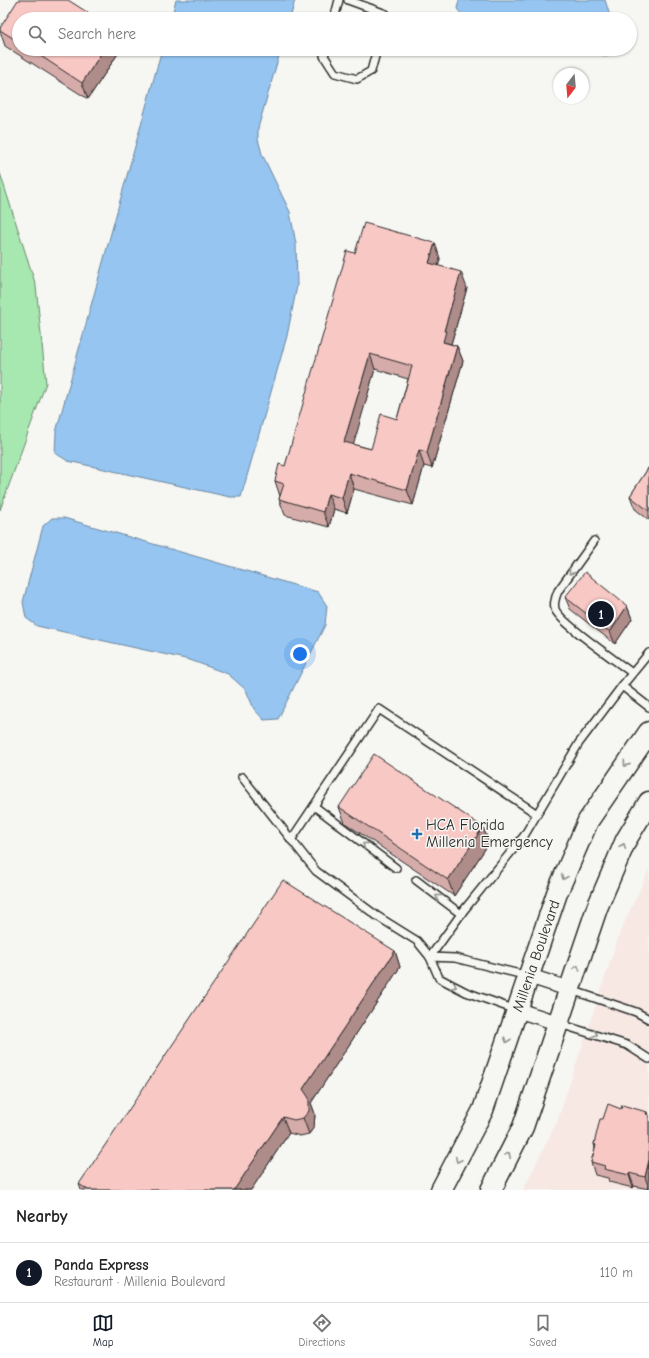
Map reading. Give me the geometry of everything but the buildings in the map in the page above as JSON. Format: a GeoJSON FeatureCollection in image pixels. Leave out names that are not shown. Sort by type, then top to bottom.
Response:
{"type":"FeatureCollection","features":[{"type":"Feature","properties":{"kind":"street","name":"Millenia Boulevard"},"geometry":{"type":"LineString","coordinates":[[441,1190],[483,1110],[557,893],[588,821],[649,732]]}},
{"type":"Feature","properties":{"kind":"street"},"geometry":{"type":"LineString","coordinates":[[491,1190],[523,1126],[597,908],[626,840],[649,802]]}},
{"type":"Feature","properties":{"kind":"street"},"geometry":{"type":"LineString","coordinates":[[529,976],[569,990]]}},
{"type":"Feature","properties":{"kind":"street"},"geometry":{"type":"LineString","coordinates":[[517,1010],[558,1023]]}},
{"type":"Feature","properties":{"kind":"lane"},"geometry":{"type":"LineString","coordinates":[[336,12],[339,0]]}},
{"type":"Feature","properties":{"kind":"lane"},"geometry":{"type":"LineString","coordinates":[[348,0],[381,12]]}},
{"type":"Feature","properties":{"kind":"lane"},"geometry":{"type":"LineString","coordinates":[[324,56],[335,73],[357,79],[371,71],[375,56]]}},
{"type":"Feature","properties":{"kind":"lane"},"geometry":{"type":"LineString","coordinates":[[594,541],[558,591],[555,600],[555,609],[559,616],[632,673]]}},
{"type":"Feature","properties":{"kind":"lane"},"geometry":{"type":"LineString","coordinates":[[430,957],[461,914],[524,836],[579,743],[649,653]]}},
{"type":"Feature","properties":{"kind":"lane"},"geometry":{"type":"LineString","coordinates":[[622,686],[649,707]]}},
{"type":"Feature","properties":{"kind":"lane"},"geometry":{"type":"LineString","coordinates":[[291,840],[379,709],[537,814]]}},
{"type":"Feature","properties":{"kind":"lane"},"geometry":{"type":"LineString","coordinates":[[242,778],[316,871],[377,916],[416,941],[430,957],[439,978],[466,992],[517,1010]]}},
{"type":"Feature","properties":{"kind":"lane"},"geometry":{"type":"LineString","coordinates":[[314,806],[396,868]]}},
{"type":"Feature","properties":{"kind":"lane"},"geometry":{"type":"LineString","coordinates":[[416,880],[461,914]]}},
{"type":"Feature","properties":{"kind":"lane"},"geometry":{"type":"LineString","coordinates":[[430,957],[455,958],[529,976]]}},
{"type":"Feature","properties":{"kind":"lane"},"geometry":{"type":"LineString","coordinates":[[569,990],[636,1012],[649,1019]]}},
{"type":"Feature","properties":{"kind":"lane"},"geometry":{"type":"LineString","coordinates":[[558,1023],[627,1045],[649,1059]]}},
{"type":"Feature","properties":{"kind":"shaded area"},"geometry":{"type":"Polygon","coordinates":[[[649,870],[649,1190],[523,1190],[557,1122],[620,932],[649,870]]]}},
{"type":"Feature","properties":{"kind":"green space"},"geometry":{"type":"Polygon","coordinates":[[[0,173],[36,286],[46,383],[0,510],[0,173]]]}},
{"type":"Feature","properties":{"kind":"water"},"geometry":{"type":"Polygon","coordinates":[[[176,0],[295,0],[292,12],[173,12],[176,0]]]}},
{"type":"Feature","properties":{"kind":"water"},"geometry":{"type":"Polygon","coordinates":[[[459,0],[605,0],[609,12],[460,12],[457,9],[459,0]]]}},
{"type":"Feature","properties":{"kind":"water"},"geometry":{"type":"Polygon","coordinates":[[[160,56],[279,56],[258,128],[258,139],[262,154],[290,212],[296,244],[297,286],[287,336],[241,497],[230,497],[68,461],[55,453],[56,432],[160,56]]]}},
{"type":"Feature","properties":{"kind":"water"},"geometry":{"type":"Polygon","coordinates":[[[52,518],[64,518],[318,592],[327,606],[325,625],[278,719],[264,720],[254,709],[246,690],[228,674],[190,660],[37,626],[26,618],[23,602],[43,526],[52,518]]]}},
{"type":"Feature","properties":{"kind":"place","name":"Panda Express"},"geometry":{"type":"Point","coordinates":[601,614]}},
{"type":"Feature","properties":{"kind":"place","name":"HCA Florida Millenia Emergency"},"geometry":{"type":"Point","coordinates":[417,834]}}]}
